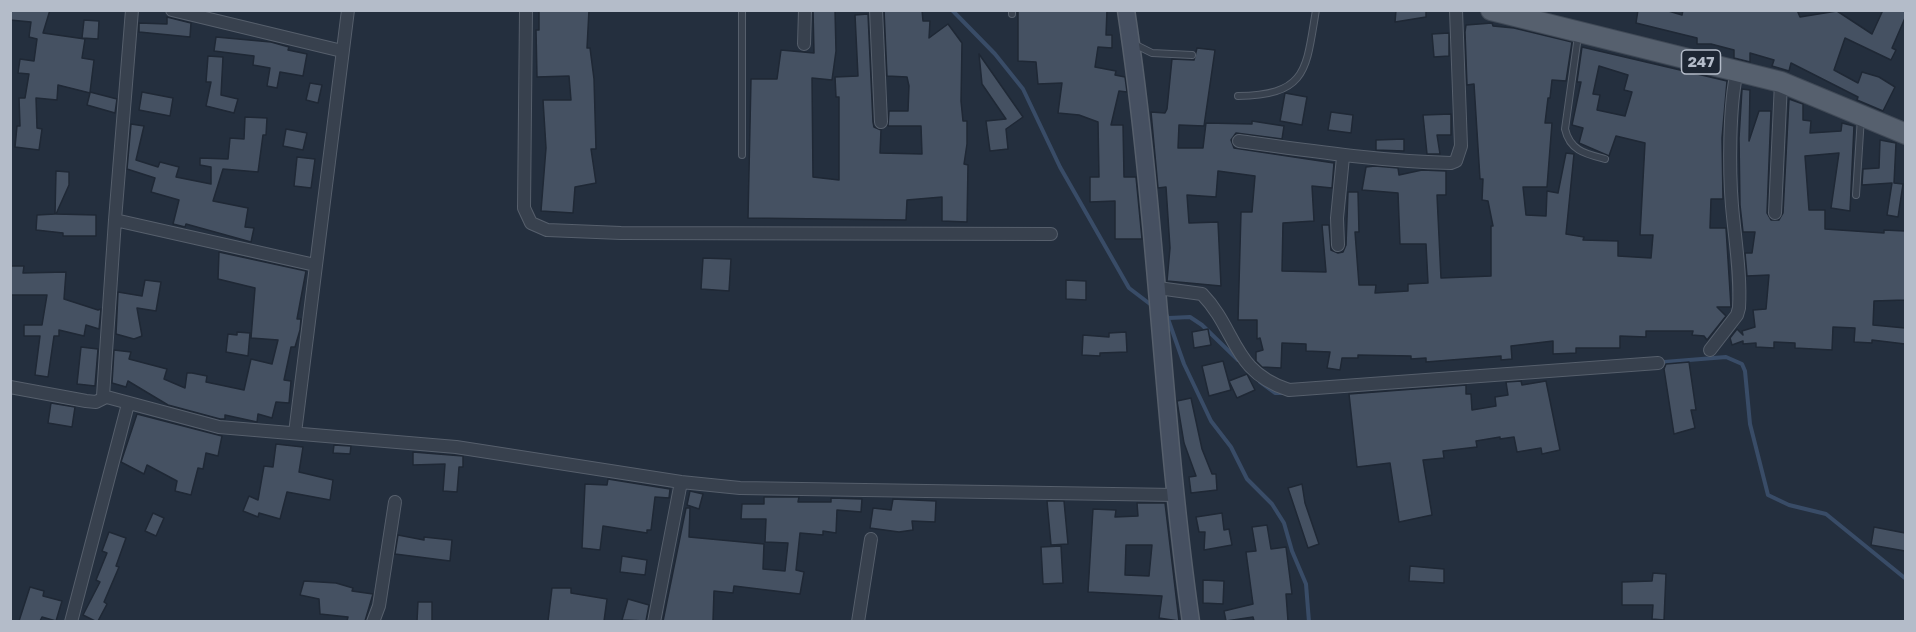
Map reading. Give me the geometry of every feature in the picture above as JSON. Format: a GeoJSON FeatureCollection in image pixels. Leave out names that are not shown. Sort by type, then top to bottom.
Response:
{"type":"FeatureCollection","features":[{"type":"Feature","properties":{"kind":"main road","name":"247"},"geometry":{"type":"LineString","coordinates":[[1491,10],[1781,82],[1862,114],[1905,134]]}},
{"type":"Feature","properties":{"kind":"street"},"geometry":{"type":"LineString","coordinates":[[104,398],[115,220],[132,10]]}},
{"type":"Feature","properties":{"kind":"street"},"geometry":{"type":"LineString","coordinates":[[172,10],[342,51]]}},
{"type":"Feature","properties":{"kind":"street"},"geometry":{"type":"LineString","coordinates":[[295,433],[348,10]]}},
{"type":"Feature","properties":{"kind":"street"},"geometry":{"type":"LineString","coordinates":[[526,10],[524,208],[531,223],[539,227],[547,230],[749,235],[917,232],[1051,234]]}},
{"type":"Feature","properties":{"kind":"street"},"geometry":{"type":"LineString","coordinates":[[804,44],[805,10]]}},
{"type":"Feature","properties":{"kind":"street"},"geometry":{"type":"LineString","coordinates":[[876,10],[881,122]]}},
{"type":"Feature","properties":{"kind":"street"},"geometry":{"type":"LineString","coordinates":[[1126,10],[1158,288],[1175,495],[1191,621]]}},
{"type":"Feature","properties":{"kind":"street"},"geometry":{"type":"LineString","coordinates":[[1239,141],[1343,157],[1399,162],[1451,163],[1456,160],[1461,146],[1456,10]]}},
{"type":"Feature","properties":{"kind":"street"},"geometry":{"type":"LineString","coordinates":[[1710,350],[1737,315],[1739,308],[1738,257],[1732,204],[1733,92],[1737,71]]}},
{"type":"Feature","properties":{"kind":"street"},"geometry":{"type":"LineString","coordinates":[[1775,213],[1781,82]]}},
{"type":"Feature","properties":{"kind":"street"},"geometry":{"type":"LineString","coordinates":[[1338,245],[1336,218],[1343,157]]}},
{"type":"Feature","properties":{"kind":"street"},"geometry":{"type":"LineString","coordinates":[[115,220],[315,265]]}},
{"type":"Feature","properties":{"kind":"street"},"geometry":{"type":"LineString","coordinates":[[1158,288],[1202,294],[1241,358],[1272,385],[1289,390],[1659,363]]}},
{"type":"Feature","properties":{"kind":"street"},"geometry":{"type":"LineString","coordinates":[[10,387],[86,401],[96,402],[104,398],[219,427],[456,447],[681,482],[740,488],[1175,495]]}},
{"type":"Feature","properties":{"kind":"street"},"geometry":{"type":"LineString","coordinates":[[71,621],[128,404]]}},
{"type":"Feature","properties":{"kind":"street"},"geometry":{"type":"LineString","coordinates":[[654,621],[681,482]]}},
{"type":"Feature","properties":{"kind":"street"},"geometry":{"type":"LineString","coordinates":[[373,621],[379,606],[394,502]]}},
{"type":"Feature","properties":{"kind":"street"},"geometry":{"type":"LineString","coordinates":[[858,621],[871,539]]}},
{"type":"Feature","properties":{"kind":"lane"},"geometry":{"type":"LineString","coordinates":[[742,10],[742,155]]}},
{"type":"Feature","properties":{"kind":"lane"},"geometry":{"type":"LineString","coordinates":[[1239,96],[1265,95],[1288,87],[1300,76],[1307,63],[1316,10]]}},
{"type":"Feature","properties":{"kind":"lane"},"geometry":{"type":"LineString","coordinates":[[1579,31],[1565,129],[1567,137],[1578,152],[1605,159]]}},
{"type":"Feature","properties":{"kind":"lane"},"geometry":{"type":"LineString","coordinates":[[1131,42],[1152,53],[1192,55]]}},
{"type":"Feature","properties":{"kind":"lane"},"geometry":{"type":"LineString","coordinates":[[1856,195],[1862,114]]}},
{"type":"Feature","properties":{"kind":"building"},"geometry":{"type":"Polygon","coordinates":[[[10,10],[50,10],[43,33],[85,39],[82,58],[94,60],[90,92],[117,99],[115,113],[87,105],[90,93],[58,85],[57,100],[36,98],[37,128],[42,129],[39,150],[15,147],[17,126],[20,126],[19,98],[25,98],[29,74],[18,73],[20,59],[34,61],[37,39],[29,37],[31,22],[10,20],[10,10]]]}},
{"type":"Feature","properties":{"kind":"building"},"geometry":{"type":"Polygon","coordinates":[[[539,10],[589,10],[587,48],[590,48],[594,79],[596,149],[591,149],[596,183],[575,187],[573,213],[541,211],[546,148],[543,100],[571,100],[569,76],[537,77],[536,30],[539,30],[539,10]]]}},
{"type":"Feature","properties":{"kind":"building"},"geometry":{"type":"Polygon","coordinates":[[[813,10],[835,10],[836,51],[832,80],[812,78],[813,177],[839,180],[839,97],[836,97],[835,77],[858,76],[855,15],[868,14],[873,122],[874,127],[881,130],[880,153],[922,154],[921,126],[888,126],[889,111],[908,111],[909,86],[907,77],[887,76],[884,10],[922,10],[923,21],[930,21],[929,38],[948,24],[962,43],[961,101],[963,121],[967,121],[964,164],[968,165],[967,222],[942,221],[942,197],[907,200],[906,220],[748,218],[751,79],[777,79],[781,50],[814,53],[813,10]]]}},
{"type":"Feature","properties":{"kind":"building"},"geometry":{"type":"Polygon","coordinates":[[[1107,10],[1106,35],[1112,35],[1112,48],[1098,47],[1095,67],[1116,71],[1115,75],[1125,77],[1127,92],[1119,91],[1111,125],[1123,125],[1124,177],[1136,177],[1142,239],[1115,239],[1115,201],[1090,202],[1090,177],[1099,177],[1098,122],[1079,115],[1058,113],[1062,83],[1038,84],[1036,62],[1018,61],[1018,11],[1107,10]]]}},
{"type":"Feature","properties":{"kind":"building"},"geometry":{"type":"Polygon","coordinates":[[[1396,10],[1426,10],[1426,17],[1395,22],[1396,10]]]}},
{"type":"Feature","properties":{"kind":"building"},"geometry":{"type":"Polygon","coordinates":[[[1638,10],[1665,10],[1682,15],[1683,10],[1797,10],[1800,17],[1837,11],[1872,34],[1883,10],[1905,10],[1905,18],[1892,48],[1896,50],[1891,60],[1845,38],[1834,70],[1858,83],[1862,72],[1879,77],[1895,87],[1883,111],[1857,100],[1858,97],[1791,63],[1789,71],[1772,66],[1774,60],[1750,53],[1750,62],[1734,58],[1734,50],[1711,44],[1697,44],[1697,38],[1636,23],[1638,10]]]}},
{"type":"Feature","properties":{"kind":"building"},"geometry":{"type":"Polygon","coordinates":[[[167,17],[191,23],[190,37],[139,32],[139,23],[167,24],[167,17]]]}},
{"type":"Feature","properties":{"kind":"building"},"geometry":{"type":"Polygon","coordinates":[[[84,20],[99,21],[98,39],[82,38],[84,20]]]}},
{"type":"Feature","properties":{"kind":"building"},"geometry":{"type":"Polygon","coordinates":[[[1492,23],[1493,26],[1514,28],[1572,42],[1566,81],[1552,80],[1550,98],[1548,98],[1545,123],[1552,123],[1547,187],[1523,187],[1526,215],[1546,216],[1547,191],[1558,193],[1566,153],[1574,154],[1566,234],[1584,237],[1583,240],[1618,241],[1618,256],[1651,258],[1653,235],[1640,235],[1645,143],[1616,136],[1609,156],[1579,143],[1583,128],[1572,125],[1581,82],[1577,82],[1582,47],[1727,81],[1722,138],[1723,199],[1711,199],[1710,228],[1726,228],[1731,307],[1717,307],[1726,316],[1707,340],[1704,336],[1692,335],[1693,331],[1646,331],[1646,337],[1620,336],[1620,348],[1576,348],[1576,353],[1553,354],[1553,341],[1511,346],[1512,359],[1501,360],[1501,356],[1426,362],[1426,358],[1411,359],[1411,356],[1358,355],[1358,358],[1342,358],[1340,370],[1327,368],[1330,352],[1306,351],[1306,344],[1282,343],[1281,368],[1262,367],[1256,361],[1256,352],[1263,350],[1260,338],[1257,339],[1257,320],[1238,320],[1241,212],[1252,212],[1255,176],[1218,171],[1216,197],[1187,195],[1189,223],[1218,222],[1221,286],[1167,281],[1170,248],[1166,187],[1158,188],[1151,112],[1165,113],[1167,109],[1172,59],[1194,60],[1197,48],[1215,50],[1204,126],[1179,125],[1178,148],[1203,148],[1206,123],[1252,124],[1252,121],[1284,126],[1282,139],[1236,133],[1231,140],[1234,148],[1334,163],[1332,188],[1312,186],[1314,221],[1283,223],[1282,271],[1326,272],[1322,225],[1329,225],[1331,250],[1338,253],[1343,252],[1346,245],[1348,192],[1358,192],[1359,232],[1355,232],[1359,285],[1376,285],[1375,293],[1408,291],[1408,284],[1428,283],[1426,244],[1400,244],[1398,193],[1362,190],[1366,167],[1398,168],[1399,175],[1422,170],[1446,171],[1446,195],[1437,195],[1441,278],[1491,276],[1491,226],[1493,226],[1488,201],[1482,200],[1483,179],[1480,179],[1474,84],[1467,85],[1466,25],[1492,23]],[[1599,66],[1593,94],[1600,95],[1597,110],[1625,116],[1632,92],[1624,90],[1628,75],[1599,66]]]}},
{"type":"Feature","properties":{"kind":"building"},"geometry":{"type":"Polygon","coordinates":[[[1449,33],[1449,56],[1434,57],[1432,34],[1449,33]]]}},
{"type":"Feature","properties":{"kind":"building"},"geometry":{"type":"Polygon","coordinates":[[[216,37],[271,42],[289,47],[288,50],[307,54],[303,76],[280,72],[277,88],[267,86],[270,68],[253,65],[254,56],[214,51],[216,37]]]}},
{"type":"Feature","properties":{"kind":"building"},"geometry":{"type":"Polygon","coordinates":[[[979,54],[1023,117],[1006,129],[1008,149],[990,151],[986,121],[1006,119],[982,84],[979,54]]]}},
{"type":"Feature","properties":{"kind":"building"},"geometry":{"type":"Polygon","coordinates":[[[208,56],[223,57],[221,95],[238,99],[234,113],[206,106],[211,82],[206,82],[208,56]]]}},
{"type":"Feature","properties":{"kind":"building"},"geometry":{"type":"Polygon","coordinates":[[[310,83],[322,85],[318,103],[306,100],[310,83]]]}},
{"type":"Feature","properties":{"kind":"building"},"geometry":{"type":"Polygon","coordinates":[[[1742,89],[1750,90],[1749,141],[1759,111],[1771,111],[1767,213],[1771,220],[1779,220],[1783,213],[1789,99],[1803,104],[1803,120],[1811,121],[1810,133],[1841,131],[1842,123],[1854,126],[1850,211],[1831,208],[1839,153],[1805,156],[1809,210],[1825,210],[1825,229],[1884,233],[1884,230],[1905,231],[1905,300],[1874,301],[1873,325],[1905,328],[1905,344],[1872,340],[1872,343],[1854,342],[1855,328],[1833,327],[1832,350],[1795,348],[1795,343],[1774,342],[1774,348],[1756,347],[1756,343],[1743,344],[1743,341],[1732,345],[1730,338],[1737,329],[1743,335],[1742,331],[1755,327],[1753,310],[1766,309],[1769,275],[1747,276],[1745,253],[1752,253],[1755,232],[1743,232],[1740,205],[1739,138],[1742,89]]]}},
{"type":"Feature","properties":{"kind":"building"},"geometry":{"type":"Polygon","coordinates":[[[142,92],[173,98],[170,116],[139,110],[142,92]]]}},
{"type":"Feature","properties":{"kind":"building"},"geometry":{"type":"Polygon","coordinates":[[[1285,93],[1307,97],[1302,125],[1280,121],[1285,93]]]}},
{"type":"Feature","properties":{"kind":"building"},"geometry":{"type":"Polygon","coordinates":[[[1331,112],[1353,115],[1351,133],[1328,130],[1331,112]]]}},
{"type":"Feature","properties":{"kind":"building"},"geometry":{"type":"Polygon","coordinates":[[[1451,114],[1451,135],[1437,135],[1440,154],[1427,154],[1423,115],[1451,114]]]}},
{"type":"Feature","properties":{"kind":"building"},"geometry":{"type":"Polygon","coordinates":[[[245,117],[267,118],[266,135],[263,135],[258,172],[223,169],[213,201],[248,208],[245,227],[254,228],[251,242],[186,224],[185,227],[173,224],[179,200],[151,192],[155,178],[127,169],[131,124],[144,126],[136,160],[158,167],[160,162],[179,167],[176,177],[211,184],[211,167],[200,165],[200,158],[228,159],[230,138],[244,139],[245,117]]]}},
{"type":"Feature","properties":{"kind":"building"},"geometry":{"type":"Polygon","coordinates":[[[286,129],[307,133],[303,150],[283,146],[286,129]]]}},
{"type":"Feature","properties":{"kind":"building"},"geometry":{"type":"Polygon","coordinates":[[[1404,139],[1404,151],[1376,150],[1376,140],[1404,139]]]}},
{"type":"Feature","properties":{"kind":"building"},"geometry":{"type":"Polygon","coordinates":[[[1880,140],[1896,143],[1894,183],[1903,184],[1898,217],[1887,215],[1892,183],[1862,185],[1863,169],[1879,168],[1880,140]]]}},
{"type":"Feature","properties":{"kind":"building"},"geometry":{"type":"Polygon","coordinates":[[[297,157],[315,159],[311,188],[294,186],[297,157]]]}},
{"type":"Feature","properties":{"kind":"building"},"geometry":{"type":"Polygon","coordinates":[[[56,171],[69,172],[69,185],[56,214],[96,215],[96,236],[63,236],[63,233],[36,230],[37,215],[55,214],[56,171]]]}},
{"type":"Feature","properties":{"kind":"building"},"geometry":{"type":"Polygon","coordinates":[[[219,252],[306,271],[297,319],[301,319],[300,330],[295,347],[291,347],[284,380],[291,381],[289,403],[276,402],[272,418],[258,414],[257,422],[225,415],[225,419],[220,419],[168,405],[128,381],[126,387],[112,383],[114,350],[131,352],[129,359],[167,369],[164,379],[185,388],[187,373],[192,373],[207,376],[206,382],[244,390],[251,359],[272,364],[278,340],[251,338],[255,288],[218,279],[219,252]]]}},
{"type":"Feature","properties":{"kind":"building"},"geometry":{"type":"Polygon","coordinates":[[[703,258],[731,259],[729,291],[701,289],[703,258]]]}},
{"type":"Feature","properties":{"kind":"building"},"geometry":{"type":"Polygon","coordinates":[[[10,266],[24,266],[23,273],[66,272],[64,299],[101,309],[99,329],[86,325],[84,336],[59,330],[59,336],[54,336],[48,377],[35,375],[40,336],[24,336],[24,325],[42,325],[47,295],[10,295],[10,266]]]}},
{"type":"Feature","properties":{"kind":"building"},"geometry":{"type":"Polygon","coordinates":[[[145,280],[161,282],[156,311],[137,308],[142,336],[134,339],[116,334],[118,292],[142,296],[145,280]]]}},
{"type":"Feature","properties":{"kind":"building"},"geometry":{"type":"Polygon","coordinates":[[[1066,280],[1086,281],[1086,300],[1066,299],[1066,280]]]}},
{"type":"Feature","properties":{"kind":"building"},"geometry":{"type":"Polygon","coordinates":[[[1208,329],[1211,345],[1194,348],[1192,332],[1208,329]]]}},
{"type":"Feature","properties":{"kind":"building"},"geometry":{"type":"Polygon","coordinates":[[[237,332],[250,333],[248,356],[226,352],[228,334],[237,335],[237,332]]]}},
{"type":"Feature","properties":{"kind":"building"},"geometry":{"type":"Polygon","coordinates":[[[1126,332],[1127,352],[1100,353],[1100,356],[1082,355],[1083,335],[1109,337],[1109,333],[1126,332]]]}},
{"type":"Feature","properties":{"kind":"building"},"geometry":{"type":"Polygon","coordinates":[[[81,347],[98,349],[95,386],[77,384],[81,347]]]}},
{"type":"Feature","properties":{"kind":"building"},"geometry":{"type":"Polygon","coordinates":[[[1223,361],[1231,390],[1209,396],[1202,366],[1223,361]]]}},
{"type":"Feature","properties":{"kind":"building"},"geometry":{"type":"Polygon","coordinates":[[[1689,362],[1696,410],[1691,410],[1695,428],[1674,434],[1664,369],[1666,364],[1689,362]]]}},
{"type":"Feature","properties":{"kind":"building"},"geometry":{"type":"Polygon","coordinates":[[[1247,374],[1255,390],[1237,398],[1229,381],[1247,374]]]}},
{"type":"Feature","properties":{"kind":"building"},"geometry":{"type":"Polygon","coordinates":[[[1521,381],[1522,385],[1546,381],[1560,450],[1542,454],[1541,448],[1517,452],[1514,437],[1500,439],[1500,437],[1476,441],[1477,447],[1443,451],[1444,458],[1423,460],[1432,515],[1399,522],[1390,463],[1357,467],[1349,394],[1466,385],[1466,394],[1471,394],[1472,410],[1496,406],[1495,397],[1508,395],[1506,382],[1521,381]]]}},
{"type":"Feature","properties":{"kind":"building"},"geometry":{"type":"Polygon","coordinates":[[[1191,398],[1202,449],[1212,474],[1216,474],[1217,490],[1191,493],[1189,477],[1196,476],[1184,443],[1177,401],[1191,398]]]}},
{"type":"Feature","properties":{"kind":"building"},"geometry":{"type":"Polygon","coordinates":[[[51,403],[75,407],[72,427],[48,423],[51,403]]]}},
{"type":"Feature","properties":{"kind":"building"},"geometry":{"type":"Polygon","coordinates":[[[137,414],[222,436],[218,456],[206,453],[203,469],[198,468],[191,495],[175,491],[177,481],[147,465],[144,474],[121,462],[137,414]]]}},
{"type":"Feature","properties":{"kind":"building"},"geometry":{"type":"Polygon","coordinates":[[[276,444],[303,447],[299,472],[333,480],[330,500],[287,492],[280,519],[259,513],[258,517],[243,511],[249,496],[258,500],[264,466],[273,467],[276,444]]]}},
{"type":"Feature","properties":{"kind":"building"},"geometry":{"type":"Polygon","coordinates":[[[334,445],[351,446],[350,454],[333,453],[334,445]]]}},
{"type":"Feature","properties":{"kind":"building"},"geometry":{"type":"Polygon","coordinates":[[[413,452],[463,456],[463,467],[459,467],[457,492],[443,491],[445,464],[413,465],[413,452]]]}},
{"type":"Feature","properties":{"kind":"building"},"geometry":{"type":"Polygon","coordinates":[[[608,479],[670,489],[669,498],[655,497],[651,530],[647,530],[647,533],[603,526],[600,550],[582,548],[585,484],[607,485],[608,479]]]}},
{"type":"Feature","properties":{"kind":"building"},"geometry":{"type":"Polygon","coordinates":[[[1302,484],[1305,503],[1319,544],[1308,548],[1288,488],[1302,484]]]}},
{"type":"Feature","properties":{"kind":"building"},"geometry":{"type":"Polygon","coordinates":[[[690,491],[703,494],[699,509],[687,505],[690,491]]]}},
{"type":"Feature","properties":{"kind":"building"},"geometry":{"type":"Polygon","coordinates":[[[764,497],[799,497],[798,502],[831,502],[831,498],[862,499],[861,512],[837,510],[836,533],[823,531],[823,535],[800,533],[796,570],[804,572],[800,594],[734,586],[733,593],[714,591],[713,621],[663,621],[686,508],[690,508],[689,537],[764,544],[763,569],[785,571],[788,543],[765,542],[766,519],[741,519],[742,504],[764,504],[764,497]]]}},
{"type":"Feature","properties":{"kind":"building"},"geometry":{"type":"Polygon","coordinates":[[[893,499],[936,501],[935,522],[912,521],[913,530],[899,532],[870,528],[873,508],[891,510],[893,499]]]}},
{"type":"Feature","properties":{"kind":"building"},"geometry":{"type":"Polygon","coordinates":[[[1047,501],[1064,501],[1068,544],[1051,545],[1047,501]]]}},
{"type":"Feature","properties":{"kind":"building"},"geometry":{"type":"Polygon","coordinates":[[[1137,503],[1165,503],[1179,621],[1159,618],[1162,596],[1088,592],[1093,509],[1116,510],[1115,517],[1138,516],[1137,503]],[[1126,545],[1125,575],[1149,576],[1152,545],[1126,545]]]}},
{"type":"Feature","properties":{"kind":"building"},"geometry":{"type":"Polygon","coordinates":[[[153,513],[164,518],[156,536],[145,531],[153,513]]]}},
{"type":"Feature","properties":{"kind":"building"},"geometry":{"type":"Polygon","coordinates":[[[1222,513],[1224,530],[1229,529],[1232,545],[1204,550],[1205,532],[1199,532],[1196,517],[1222,513]]]}},
{"type":"Feature","properties":{"kind":"building"},"geometry":{"type":"Polygon","coordinates":[[[1267,525],[1271,549],[1286,547],[1292,594],[1286,594],[1288,621],[1254,621],[1253,617],[1226,621],[1224,611],[1253,604],[1246,552],[1256,551],[1252,527],[1267,525]]]}},
{"type":"Feature","properties":{"kind":"building"},"geometry":{"type":"Polygon","coordinates":[[[1874,527],[1905,533],[1905,551],[1871,545],[1874,527]]]}},
{"type":"Feature","properties":{"kind":"building"},"geometry":{"type":"Polygon","coordinates":[[[109,532],[126,538],[116,566],[119,567],[104,602],[107,604],[98,621],[95,621],[83,615],[100,582],[96,580],[107,553],[102,551],[109,532]]]}},
{"type":"Feature","properties":{"kind":"building"},"geometry":{"type":"Polygon","coordinates":[[[398,535],[424,540],[424,537],[452,540],[450,561],[395,554],[398,535]]]}},
{"type":"Feature","properties":{"kind":"building"},"geometry":{"type":"Polygon","coordinates":[[[1061,546],[1063,583],[1043,584],[1041,547],[1061,546]]]}},
{"type":"Feature","properties":{"kind":"building"},"geometry":{"type":"Polygon","coordinates":[[[622,556],[647,560],[645,575],[620,572],[622,556]]]}},
{"type":"Feature","properties":{"kind":"building"},"geometry":{"type":"Polygon","coordinates":[[[1410,566],[1444,569],[1444,583],[1409,581],[1410,566]]]}},
{"type":"Feature","properties":{"kind":"building"},"geometry":{"type":"Polygon","coordinates":[[[1653,573],[1666,574],[1664,620],[1652,619],[1653,605],[1622,605],[1622,582],[1652,581],[1653,573]]]}},
{"type":"Feature","properties":{"kind":"building"},"geometry":{"type":"Polygon","coordinates":[[[1203,580],[1224,581],[1223,604],[1203,603],[1203,580]]]}},
{"type":"Feature","properties":{"kind":"building"},"geometry":{"type":"Polygon","coordinates":[[[304,581],[336,583],[353,588],[352,591],[373,594],[365,621],[347,621],[348,617],[320,614],[319,599],[300,595],[304,581]]]}},
{"type":"Feature","properties":{"kind":"building"},"geometry":{"type":"Polygon","coordinates":[[[30,587],[44,591],[43,596],[62,601],[56,621],[42,617],[40,621],[19,621],[30,587]]]}},
{"type":"Feature","properties":{"kind":"building"},"geometry":{"type":"Polygon","coordinates":[[[552,588],[571,588],[571,593],[607,599],[604,621],[548,621],[552,588]]]}},
{"type":"Feature","properties":{"kind":"building"},"geometry":{"type":"Polygon","coordinates":[[[628,599],[649,605],[646,621],[622,620],[628,599]]]}},
{"type":"Feature","properties":{"kind":"building"},"geometry":{"type":"Polygon","coordinates":[[[418,602],[432,602],[432,621],[417,621],[418,602]]]}},
{"type":"Feature","properties":{"kind":"waterway"},"geometry":{"type":"LineString","coordinates":[[952,10],[995,54],[1023,89],[1060,167],[1129,288],[1154,307]]}},
{"type":"Feature","properties":{"kind":"waterway"},"geometry":{"type":"LineString","coordinates":[[1167,316],[1184,364],[1211,421],[1231,447],[1247,479],[1272,504],[1284,523],[1292,551],[1306,584],[1309,622]]}},
{"type":"Feature","properties":{"kind":"waterway"},"geometry":{"type":"LineString","coordinates":[[1169,318],[1190,317],[1202,325],[1238,360]]}},
{"type":"Feature","properties":{"kind":"waterway"},"geometry":{"type":"LineString","coordinates":[[1662,365],[1664,362],[1726,357],[1742,364],[1745,371],[1750,424],[1768,495],[1789,505],[1826,514],[1906,579]]}},
{"type":"Feature","properties":{"kind":"waterway"},"geometry":{"type":"LineString","coordinates":[[1260,382],[1275,393],[1285,393]]}}]}
